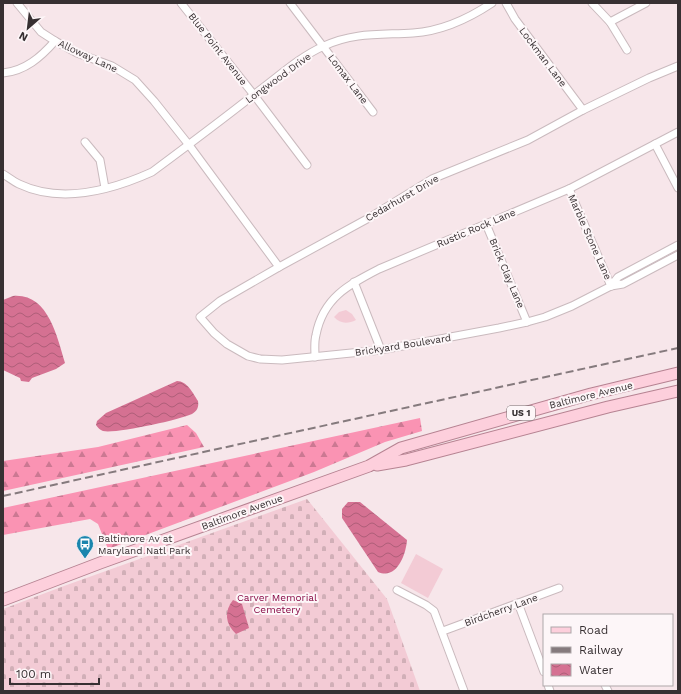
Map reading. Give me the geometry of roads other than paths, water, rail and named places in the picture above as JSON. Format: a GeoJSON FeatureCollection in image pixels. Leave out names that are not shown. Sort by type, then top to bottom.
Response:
{"type":"FeatureCollection","features":[{"type":"Feature","properties":{"kind":"main road","name":"Baltimore Avenue"},"geometry":{"type":"LineString","coordinates":[[3,600],[100,563],[369,466],[401,448],[591,394],[678,373]]}},
{"type":"Feature","properties":{"kind":"main road","name":"Baltimore Avenue"},"geometry":{"type":"LineString","coordinates":[[369,466],[406,460],[608,407],[678,391]]}},
{"type":"Feature","properties":{"kind":"street","name":"Alloway Lane"},"geometry":{"type":"LineString","coordinates":[[17,3],[41,32],[77,53],[112,66],[134,80],[154,101],[189,145],[279,267]]}},
{"type":"Feature","properties":{"kind":"street","name":"Blue Point Avenue"},"geometry":{"type":"LineString","coordinates":[[181,3],[307,165]]}},
{"type":"Feature","properties":{"kind":"street","name":"Lomax Lane"},"geometry":{"type":"LineString","coordinates":[[290,3],[373,112]]}},
{"type":"Feature","properties":{"kind":"street","name":"Longwood Drive"},"geometry":{"type":"LineString","coordinates":[[189,145],[296,63],[324,46],[351,37],[374,34],[415,33],[440,28],[460,22],[476,14],[492,3]]}},
{"type":"Feature","properties":{"kind":"street","name":"Lockman Lane"},"geometry":{"type":"LineString","coordinates":[[506,3],[515,19],[583,110]]}},
{"type":"Feature","properties":{"kind":"street"},"geometry":{"type":"LineString","coordinates":[[592,3],[610,22],[627,50]]}},
{"type":"Feature","properties":{"kind":"street"},"geometry":{"type":"LineString","coordinates":[[610,22],[646,3]]}},
{"type":"Feature","properties":{"kind":"street"},"geometry":{"type":"LineString","coordinates":[[3,73],[14,72],[34,62],[44,54],[55,41]]}},
{"type":"Feature","properties":{"kind":"street","name":"Cedarhurst Drive"},"geometry":{"type":"LineString","coordinates":[[200,317],[220,301],[367,218],[432,178],[528,140],[583,110],[649,78],[678,66]]}},
{"type":"Feature","properties":{"kind":"street","name":"Rustic Rock Lane"},"geometry":{"type":"LineString","coordinates":[[315,357],[315,337],[324,312],[341,291],[354,282],[379,269],[569,189],[678,132]]}},
{"type":"Feature","properties":{"kind":"street"},"geometry":{"type":"LineString","coordinates":[[85,142],[100,160],[105,188]]}},
{"type":"Feature","properties":{"kind":"street"},"geometry":{"type":"LineString","coordinates":[[655,144],[678,188]]}},
{"type":"Feature","properties":{"kind":"street"},"geometry":{"type":"LineString","coordinates":[[3,174],[19,184],[41,191],[84,193],[130,182],[152,172],[189,145]]}},
{"type":"Feature","properties":{"kind":"street","name":"Marble Stone Lane"},"geometry":{"type":"LineString","coordinates":[[569,189],[611,286]]}},
{"type":"Feature","properties":{"kind":"street","name":"Brick Clay Lane"},"geometry":{"type":"LineString","coordinates":[[486,224],[527,322]]}},
{"type":"Feature","properties":{"kind":"street","name":"Brickyard Boulevard"},"geometry":{"type":"LineString","coordinates":[[611,286],[618,277],[678,245]]}},
{"type":"Feature","properties":{"kind":"street","name":"Brickyard Boulevard"},"geometry":{"type":"LineString","coordinates":[[200,317],[214,333],[227,344],[248,356],[269,361],[381,350],[527,322],[544,317],[572,306],[611,286],[623,284],[678,255]]}},
{"type":"Feature","properties":{"kind":"street"},"geometry":{"type":"LineString","coordinates":[[354,282],[381,350]]}},
{"type":"Feature","properties":{"kind":"street","name":"Birdcherry Lane"},"geometry":{"type":"LineString","coordinates":[[442,631],[558,588]]}},
{"type":"Feature","properties":{"kind":"street"},"geometry":{"type":"LineString","coordinates":[[397,590],[426,605],[434,611],[464,691]]}},
{"type":"Feature","properties":{"kind":"street"},"geometry":{"type":"LineString","coordinates":[[518,603],[543,669]]}},
{"type":"Feature","properties":{"kind":"water"},"geometry":{"type":"Polygon","coordinates":[[[13,296],[25,297],[35,301],[43,309],[54,329],[65,363],[56,369],[32,378],[29,382],[21,381],[20,378],[3,370],[3,300],[13,296]]]}},
{"type":"Feature","properties":{"kind":"water"},"geometry":{"type":"Polygon","coordinates":[[[177,381],[187,385],[198,401],[197,409],[192,414],[133,429],[103,431],[96,425],[97,421],[106,413],[177,381]]]}},
{"type":"Feature","properties":{"kind":"water"},"geometry":{"type":"Polygon","coordinates":[[[348,502],[360,502],[407,540],[405,552],[395,569],[385,573],[378,572],[342,518],[342,509],[348,502]]]}},
{"type":"Feature","properties":{"kind":"water"},"geometry":{"type":"Polygon","coordinates":[[[233,600],[242,604],[249,628],[236,634],[232,630],[227,617],[228,609],[233,600]]]}},
{"type":"Feature","properties":{"kind":"railway"},"geometry":{"type":"LineString","coordinates":[[3,496],[678,348]]}},
{"type":"Feature","properties":{"kind":"place","name":"Baltimore Av at Maryland Natl Park"},"geometry":{"type":"Point","coordinates":[85,559]}},
{"type":"Feature","properties":{"kind":"park label","name":"Carver Memorial Cemetery"},"geometry":{"type":"Point","coordinates":[277,602]}}]}
